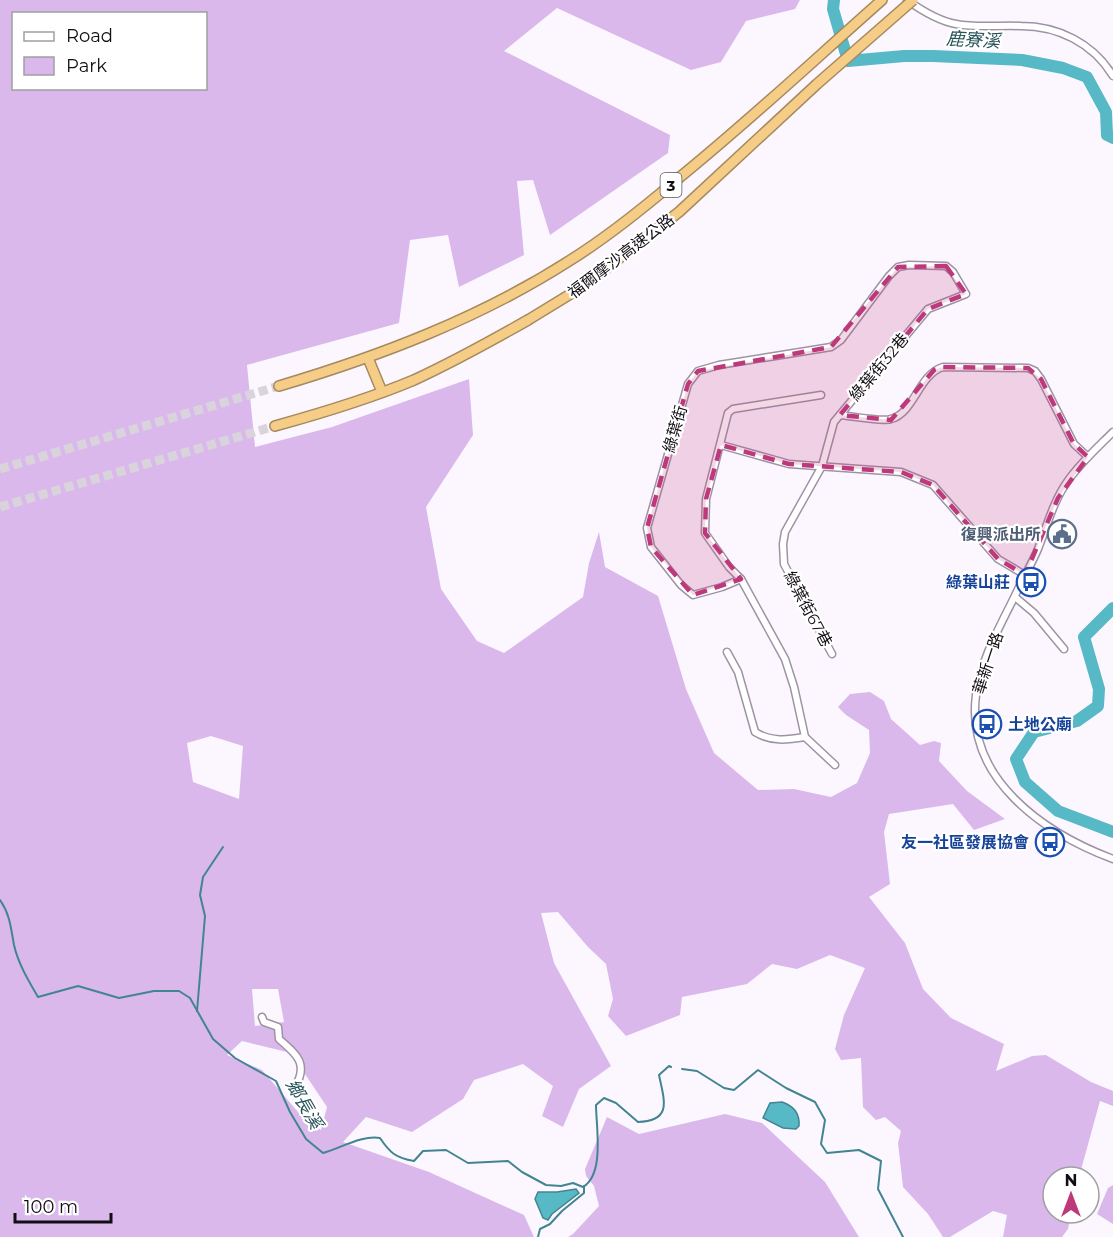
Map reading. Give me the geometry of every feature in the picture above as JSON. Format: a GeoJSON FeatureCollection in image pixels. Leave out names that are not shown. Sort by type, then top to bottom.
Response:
{"type":"FeatureCollection","features":[{"type":"Feature","properties":{"kind":"highway","name":"福爾摩沙高速公路"},"geometry":{"type":"LineString","coordinates":[[279,386],[368,358],[433,332],[515,293],[568,262],[645,207],[719,146],[882,0]]}},
{"type":"Feature","properties":{"kind":"highway","name":"福爾摩沙高速公路"},"geometry":{"type":"LineString","coordinates":[[275,426],[382,392],[445,364],[528,320],[582,287],[679,212],[817,84],[913,0]]}},
{"type":"Feature","properties":{"kind":"highway"},"geometry":{"type":"LineString","coordinates":[[368,358],[382,392]]}},
{"type":"Feature","properties":{"kind":"street"},"geometry":{"type":"LineString","coordinates":[[907,0],[920,9],[955,24],[1031,26],[1053,29],[1082,44],[1095,54],[1113,76]]}},
{"type":"Feature","properties":{"kind":"street","name":"綠葉街"},"geometry":{"type":"LineString","coordinates":[[741,579],[693,595],[681,585],[651,547],[647,528],[688,384],[698,371],[719,365],[831,347],[841,340],[898,267],[946,266],[953,272],[966,294]]}},
{"type":"Feature","properties":{"kind":"street","name":"綠葉街32巷"},"geometry":{"type":"LineString","coordinates":[[822,466],[834,422],[928,309],[966,294]]}},
{"type":"Feature","properties":{"kind":"street"},"geometry":{"type":"LineString","coordinates":[[840,415],[891,420],[902,413],[934,370],[943,367],[1028,368],[1035,371],[1041,379],[1074,444],[1088,457]]}},
{"type":"Feature","properties":{"kind":"street"},"geometry":{"type":"LineString","coordinates":[[821,395],[743,406],[728,413],[706,499],[705,533],[729,567],[741,579],[785,659],[805,736],[835,765]]}},
{"type":"Feature","properties":{"kind":"street","name":"華新一路"},"geometry":{"type":"LineString","coordinates":[[1113,432],[1088,457],[1062,491],[1038,550],[992,645],[976,694],[975,718],[987,764],[1001,785],[1047,827],[1113,859]]}},
{"type":"Feature","properties":{"kind":"street"},"geometry":{"type":"LineString","coordinates":[[721,445],[789,464],[901,472],[933,485],[998,558],[1025,575]]}},
{"type":"Feature","properties":{"kind":"street","name":"綠葉街67巷"},"geometry":{"type":"LineString","coordinates":[[822,466],[785,532],[784,564],[832,654]]}},
{"type":"Feature","properties":{"kind":"street"},"geometry":{"type":"LineString","coordinates":[[1015,597],[1034,613],[1064,649]]}},
{"type":"Feature","properties":{"kind":"street"},"geometry":{"type":"LineString","coordinates":[[727,652],[738,672],[755,732],[784,741],[805,736]]}},
{"type":"Feature","properties":{"kind":"street"},"geometry":{"type":"LineString","coordinates":[[262,1017],[264,1022],[278,1027],[279,1039],[295,1052],[299,1059],[301,1077],[295,1087]]}},
{"type":"Feature","properties":{"kind":"highlighted area"},"geometry":{"type":"Polygon","coordinates":[[[946,266],[966,294],[928,309],[840,415],[891,420],[934,370],[943,367],[1028,368],[1041,379],[1074,444],[1088,457],[1058,498],[1025,575],[998,559],[933,485],[901,472],[789,464],[721,445],[706,499],[705,533],[741,579],[693,595],[651,547],[647,528],[688,384],[698,371],[831,347],[898,267],[946,266]]]}},
{"type":"Feature","properties":{"kind":"green space"},"geometry":{"type":"Polygon","coordinates":[[[0,0],[800,0],[795,9],[746,21],[721,62],[691,70],[557,8],[504,51],[670,135],[668,153],[550,235],[533,180],[517,181],[524,255],[459,287],[448,235],[410,240],[399,323],[247,365],[255,447],[332,427],[469,379],[473,435],[426,507],[441,589],[477,641],[504,653],[583,597],[589,563],[599,532],[605,567],[658,596],[686,689],[714,753],[758,790],[794,789],[831,797],[857,783],[870,753],[869,730],[838,707],[850,694],[870,692],[884,701],[891,719],[920,745],[934,741],[941,743],[939,761],[967,791],[1005,819],[974,830],[953,804],[889,814],[884,832],[890,884],[869,897],[905,943],[923,989],[951,1018],[1004,1044],[996,1071],[1032,1056],[1046,1055],[1091,1082],[1113,1091],[1113,1106],[1100,1101],[1082,1165],[1041,1165],[1041,1225],[1069,1225],[1062,1237],[1003,1237],[1007,1215],[993,1211],[950,1237],[943,1237],[928,1214],[903,1187],[898,1143],[901,1131],[885,1117],[876,1120],[863,1107],[861,1058],[841,1060],[835,1049],[844,1015],[865,968],[830,955],[797,969],[772,964],[747,984],[682,997],[680,1015],[626,1036],[608,1016],[613,999],[606,964],[558,912],[541,913],[554,963],[611,1066],[579,1089],[563,1127],[542,1116],[553,1086],[523,1064],[474,1080],[463,1099],[412,1132],[366,1117],[343,1142],[429,1172],[524,1215],[534,1237],[0,1237],[0,0]],[[211,736],[187,743],[193,782],[239,799],[243,746],[211,736]],[[252,989],[255,1026],[284,1022],[278,989],[252,989]],[[242,1041],[227,1055],[262,1070],[298,1112],[321,1130],[327,1107],[291,1053],[242,1041]]]}},
{"type":"Feature","properties":{"kind":"green space"},"geometry":{"type":"Polygon","coordinates":[[[725,1114],[762,1123],[825,1182],[859,1237],[568,1237],[599,1206],[594,1186],[586,1176],[585,1169],[607,1117],[639,1134],[725,1114]]]}},
{"type":"Feature","properties":{"kind":"green space"},"geometry":{"type":"Polygon","coordinates":[[[1113,1185],[1113,1224],[1101,1216],[1101,1205],[1108,1188],[1113,1185]]]}},
{"type":"Feature","properties":{"kind":"water"},"geometry":{"type":"Polygon","coordinates":[[[782,1102],[793,1108],[797,1114],[799,1126],[796,1129],[783,1128],[763,1118],[770,1103],[782,1102]]]}},
{"type":"Feature","properties":{"kind":"water"},"geometry":{"type":"Polygon","coordinates":[[[576,1189],[579,1193],[552,1214],[548,1220],[543,1218],[535,1199],[538,1192],[576,1189]]]}},
{"type":"Feature","properties":{"kind":"waterway","name":"鹿寮溪"},"geometry":{"type":"LineString","coordinates":[[834,0],[833,9],[848,61],[933,56],[1022,60],[1063,68],[1087,77],[1106,112],[1107,135],[1113,138]]}},
{"type":"Feature","properties":{"kind":"waterway","name":"鹿寮溪"},"geometry":{"type":"LineString","coordinates":[[1113,608],[1084,637],[1099,689],[1098,706],[1077,721],[1034,732],[1016,759],[1025,782],[1058,811],[1113,832]]}},
{"type":"Feature","properties":{"kind":"waterway"},"geometry":{"type":"LineString","coordinates":[[197,1011],[205,916],[200,895],[203,877],[223,847]]}},
{"type":"Feature","properties":{"kind":"waterway","name":"鄉長溪"},"geometry":{"type":"LineString","coordinates":[[0,900],[8,916],[18,958],[38,997],[78,986],[119,998],[154,991],[179,991],[190,998],[213,1039],[235,1058],[276,1081],[290,1112],[306,1139],[323,1153],[359,1140],[380,1138],[394,1154],[408,1160],[414,1161],[423,1151],[446,1150],[468,1163],[508,1161],[522,1172],[546,1185],[561,1186],[573,1183],[583,1187],[590,1181],[597,1161],[596,1105],[604,1098],[616,1103],[638,1122],[657,1118],[664,1108],[659,1075],[669,1066],[671,1067]]}},
{"type":"Feature","properties":{"kind":"waterway","name":"鄉長溪"},"geometry":{"type":"LineString","coordinates":[[682,1069],[697,1071],[724,1088],[734,1090],[758,1070],[786,1088],[815,1102],[825,1120],[821,1144],[827,1153],[859,1150],[881,1161],[878,1189],[903,1237]]}},
{"type":"Feature","properties":{"kind":"waterway"},"geometry":{"type":"LineString","coordinates":[[538,1237],[540,1229],[550,1224],[584,1193],[584,1186]]}},
{"type":"Feature","properties":{"kind":"tunnel"},"geometry":{"type":"LineString","coordinates":[[0,469],[279,386]]}},
{"type":"Feature","properties":{"kind":"tunnel"},"geometry":{"type":"LineString","coordinates":[[0,507],[275,426]]}},
{"type":"Feature","properties":{"kind":"place","name":"復興派出所"},"geometry":{"type":"Point","coordinates":[1062,534]}},
{"type":"Feature","properties":{"kind":"place","name":"綠葉山莊"},"geometry":{"type":"Point","coordinates":[1031,582]}},
{"type":"Feature","properties":{"kind":"place","name":"土地公廟"},"geometry":{"type":"Point","coordinates":[987,724]}},
{"type":"Feature","properties":{"kind":"place","name":"友一社區發展協會"},"geometry":{"type":"Point","coordinates":[1050,842]}}]}
